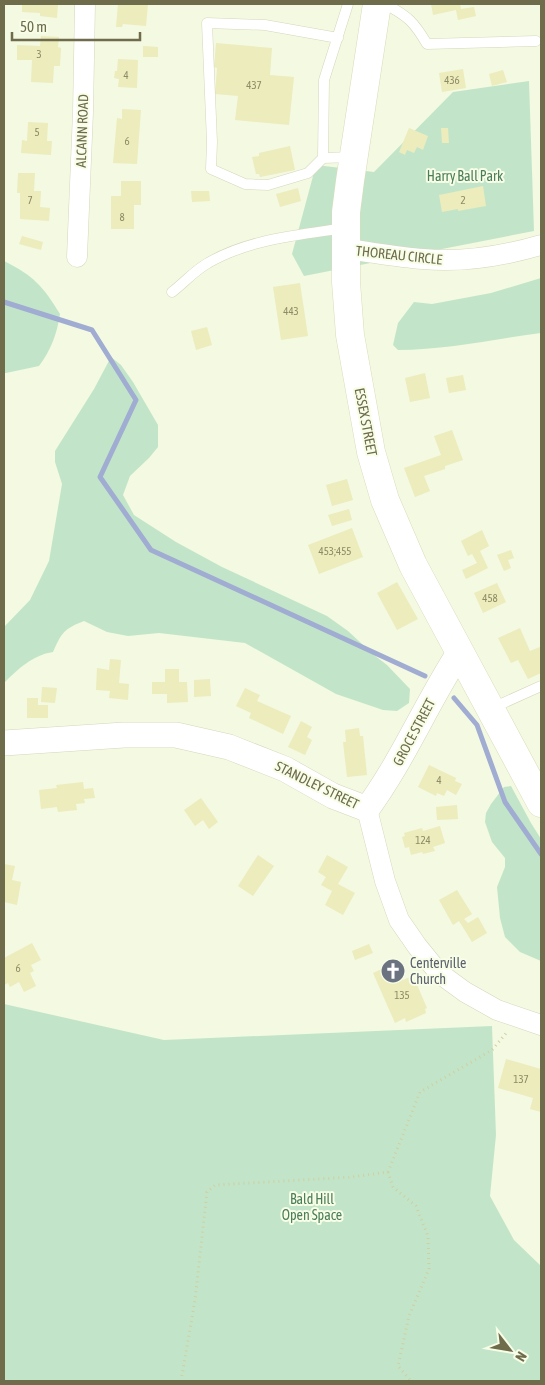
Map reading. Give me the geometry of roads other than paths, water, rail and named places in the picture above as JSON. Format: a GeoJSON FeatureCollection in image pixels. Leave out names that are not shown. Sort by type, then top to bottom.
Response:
{"type":"FeatureCollection","features":[{"type":"Feature","properties":{"kind":"main road","name":"ESSEX STREET"},"geometry":{"type":"LineString","coordinates":[[376,4],[354,157],[346,238],[346,282],[350,335],[371,452],[385,500],[402,541],[489,709],[541,803]]}},
{"type":"Feature","properties":{"kind":"street","name":"ALCANN ROAD"},"geometry":{"type":"LineString","coordinates":[[77,258],[85,4]]}},
{"type":"Feature","properties":{"kind":"street","name":"THOREAU CIRCLE"},"geometry":{"type":"LineString","coordinates":[[346,238],[423,260],[459,260],[495,256],[541,245]]}},
{"type":"Feature","properties":{"kind":"street","name":"GROCE STREET"},"geometry":{"type":"LineString","coordinates":[[367,809],[397,765],[441,682],[460,653]]}},
{"type":"Feature","properties":{"kind":"street","name":"STANDLEY STREET"},"geometry":{"type":"LineString","coordinates":[[4,743],[124,735],[176,735],[230,747],[286,768],[333,796],[367,809],[385,882],[399,920],[417,946],[439,973],[465,992],[497,1010],[541,1024]]}},
{"type":"Feature","properties":{"kind":"lane"},"geometry":{"type":"LineString","coordinates":[[323,158],[324,80],[348,4]]}},
{"type":"Feature","properties":{"kind":"lane"},"geometry":{"type":"LineString","coordinates":[[385,4],[403,13],[416,26],[427,44],[536,40]]}},
{"type":"Feature","properties":{"kind":"lane"},"geometry":{"type":"LineString","coordinates":[[338,38],[265,25],[207,23],[212,142],[211,169],[245,184],[268,185],[308,173],[323,158],[354,157]]}},
{"type":"Feature","properties":{"kind":"lane"},"geometry":{"type":"LineString","coordinates":[[172,292],[206,263],[237,249],[266,241],[346,238]]}},
{"type":"Feature","properties":{"kind":"lane"},"geometry":{"type":"LineString","coordinates":[[489,709],[541,686]]}},
{"type":"Feature","properties":{"kind":"waterway"},"geometry":{"type":"LineString","coordinates":[[4,302],[92,330],[136,400],[100,477],[151,550],[425,676]]}},
{"type":"Feature","properties":{"kind":"waterway"},"geometry":{"type":"LineString","coordinates":[[454,698],[477,725],[505,802],[541,854]]}},
{"type":"Feature","properties":{"kind":"place","name":"Centerville Church"},"geometry":{"type":"Point","coordinates":[393,971]}},
{"type":"Feature","properties":{"kind":"park label","name":"Harry Ball Park"},"geometry":{"type":"Point","coordinates":[465,176]}},
{"type":"Feature","properties":{"kind":"park label","name":"Bald Hill Open Space"},"geometry":{"type":"Point","coordinates":[312,1208]}}]}
